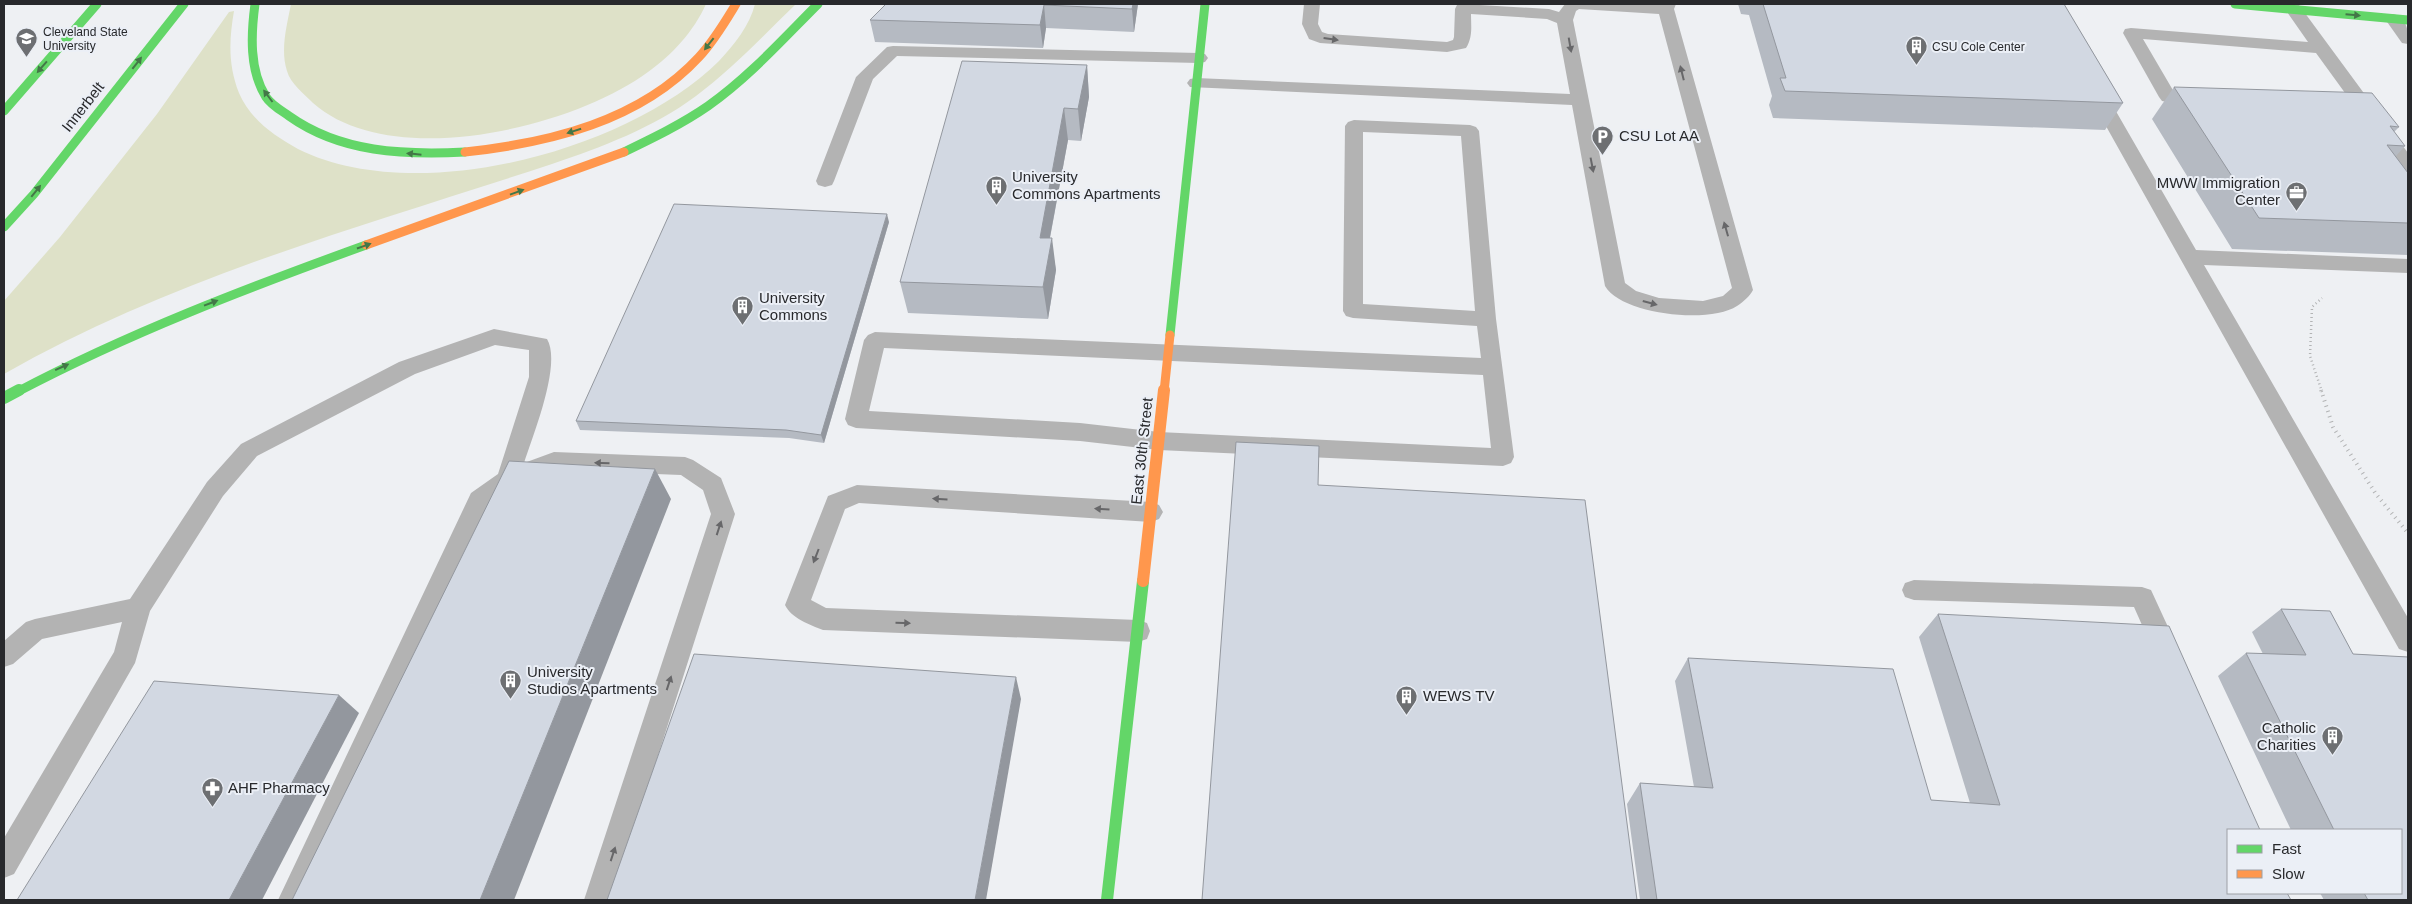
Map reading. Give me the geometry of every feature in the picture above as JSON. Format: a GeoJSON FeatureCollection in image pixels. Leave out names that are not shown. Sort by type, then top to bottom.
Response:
{"type":"FeatureCollection","features":[{"type":"Feature","properties":{"kind":"main road"},"geometry":{"type":"LineString","coordinates":[[4,111],[97,4]]}},
{"type":"Feature","properties":{"kind":"main road","name":"Innerbelt"},"geometry":{"type":"LineString","coordinates":[[4,227],[34,194],[184,4]]}},
{"type":"Feature","properties":{"kind":"main road"},"geometry":{"type":"LineString","coordinates":[[255,4],[252,23],[255,71],[267,98],[299,125],[353,147],[422,155],[503,149],[547,139],[584,127],[637,104],[666,86],[698,58],[719,31],[736,4]]}},
{"type":"Feature","properties":{"kind":"main road"},"geometry":{"type":"LineString","coordinates":[[4,398],[50,372],[165,321],[306,266],[586,167],[654,138],[706,107],[748,74],[818,4]]}},
{"type":"Feature","properties":{"kind":"main road","name":"East 30th Street"},"geometry":{"type":"LineString","coordinates":[[1107,900],[1206,4]]}},
{"type":"Feature","properties":{"kind":"main road"},"geometry":{"type":"LineString","coordinates":[[2235,4],[2401,19]]}},
{"type":"Feature","properties":{"kind":"lane"},"geometry":{"type":"LineString","coordinates":[[1312,4],[1310,24],[1315,34],[1326,39],[1446,47],[1460,44],[1463,37],[1461,6],[1549,14],[1565,20]]}},
{"type":"Feature","properties":{"kind":"lane"},"geometry":{"type":"LineString","coordinates":[[1576,4],[1667,6],[1743,290],[1729,302],[1703,308],[1659,305],[1629,297],[1615,286],[1565,20],[1568,9],[1576,4]]}},
{"type":"Feature","properties":{"kind":"lane"},"geometry":{"type":"LineString","coordinates":[[2293,9],[2408,166]]}},
{"type":"Feature","properties":{"kind":"lane"},"geometry":{"type":"LineString","coordinates":[[2401,19],[2408,38]]}},
{"type":"Feature","properties":{"kind":"lane"},"geometry":{"type":"LineString","coordinates":[[2218,100],[2168,97],[2131,33],[2322,48]]}},
{"type":"Feature","properties":{"kind":"lane"},"geometry":{"type":"LineString","coordinates":[[825,181],[865,77],[893,51],[1199,58]]}},
{"type":"Feature","properties":{"kind":"lane"},"geometry":{"type":"LineString","coordinates":[[2086,74],[2408,641]]}},
{"type":"Feature","properties":{"kind":"lane"},"geometry":{"type":"LineString","coordinates":[[1196,83],[1580,100]]}},
{"type":"Feature","properties":{"kind":"lane"},"geometry":{"type":"LineString","coordinates":[[2347,109],[2367,111]]}},
{"type":"Feature","properties":{"kind":"lane"},"geometry":{"type":"LineString","coordinates":[[1486,319],[1353,311],[1354,126],[1470,131],[1486,319],[1493,367],[1503,457],[1159,441],[1080,432],[856,418],[875,340],[1493,367]]}},
{"type":"Feature","properties":{"kind":"lane"},"geometry":{"type":"LineString","coordinates":[[2190,257],[2408,266]]}},
{"type":"Feature","properties":{"kind":"lane"},"geometry":{"type":"LineString","coordinates":[[4,864],[126,655],[138,608],[215,488],[248,450],[407,368],[494,336],[540,344],[540,377],[508,479]]}},
{"type":"Feature","properties":{"kind":"lane"},"geometry":{"type":"LineString","coordinates":[[292,900],[479,500],[508,479],[554,461],[685,466],[713,485],[723,514],[598,900]]}},
{"type":"Feature","properties":{"kind":"lane"},"geometry":{"type":"LineString","coordinates":[[1138,631],[823,619],[797,605],[836,503],[858,494],[1151,512]]}},
{"type":"Feature","properties":{"kind":"lane"},"geometry":{"type":"LineString","coordinates":[[1914,590],[2142,598],[2178,678]]}},
{"type":"Feature","properties":{"kind":"lane"},"geometry":{"type":"LineString","coordinates":[[4,656],[35,630],[138,608]]}},
{"type":"Feature","properties":{"kind":"path"},"geometry":{"type":"LineString","coordinates":[[2327,292],[2312,307],[2310,356],[2333,427],[2376,494],[2408,533]]}},
{"type":"Feature","properties":{"kind":"green space"},"geometry":{"type":"Polygon","coordinates":[[[291,4],[706,4],[689,33],[666,58],[648,72],[615,92],[575,110],[529,125],[481,134],[433,138],[388,135],[347,124],[313,103],[291,80],[285,63],[285,38],[291,4]]]}},
{"type":"Feature","properties":{"kind":"green space"},"geometry":{"type":"Polygon","coordinates":[[[755,4],[796,4],[748,52],[709,86],[662,118],[627,136],[571,158],[342,232],[203,281],[135,309],[69,340],[4,374],[4,301],[60,237],[157,114],[229,12],[234,11],[230,52],[235,83],[249,111],[256,119],[280,138],[298,149],[346,166],[401,173],[459,171],[519,161],[577,144],[631,121],[680,93],[719,61],[741,34],[753,12],[755,4]]]}},
{"type":"Feature","properties":{"kind":"building"},"geometry":{"type":"Polygon","coordinates":[[[886,4],[1133,4],[1132,9],[1044,5],[1040,25],[870,20],[886,4]]]}},
{"type":"Feature","properties":{"kind":"building","name":"CSU Cole Center"},"geometry":{"type":"Polygon","coordinates":[[[1763,4],[2064,4],[2123,103],[1785,91],[1780,78],[1786,78],[1763,4]]]}},
{"type":"Feature","properties":{"kind":"building","name":"University Commons Apartments"},"geometry":{"type":"Polygon","coordinates":[[[962,61],[1087,65],[1078,109],[1064,108],[1040,238],[1052,238],[1043,287],[900,282],[962,61]]]}},
{"type":"Feature","properties":{"kind":"building"},"geometry":{"type":"Polygon","coordinates":[[[2174,87],[2372,93],[2399,127],[2390,126],[2405,146],[2387,145],[2408,173],[2408,223],[2259,218],[2174,87]]]}},
{"type":"Feature","properties":{"kind":"building","name":"University Commons"},"geometry":{"type":"Polygon","coordinates":[[[674,204],[887,214],[821,435],[786,430],[576,421],[674,204]]]}},
{"type":"Feature","properties":{"kind":"building","name":"WEWS TV"},"geometry":{"type":"Polygon","coordinates":[[[1236,442],[1319,446],[1318,485],[1585,500],[1637,900],[1202,900],[1236,442]]]}},
{"type":"Feature","properties":{"kind":"building","name":"University Studios Apartments"},"geometry":{"type":"Polygon","coordinates":[[[509,461],[655,469],[480,900],[292,900],[509,461]]]}},
{"type":"Feature","properties":{"kind":"building","name":"Catholic Charities"},"geometry":{"type":"Polygon","coordinates":[[[2281,609],[2330,611],[2353,654],[2408,657],[2408,900],[2368,900],[2365,894],[2402,894],[2402,829],[2334,829],[2246,653],[2306,655],[2281,609]]]}},
{"type":"Feature","properties":{"kind":"building"},"geometry":{"type":"Polygon","coordinates":[[[1938,614],[2169,626],[2260,829],[2227,829],[2227,894],[2288,894],[2291,900],[1657,900],[1640,783],[1713,788],[1688,658],[1893,669],[1931,800],[2000,805],[1938,614]]]}},
{"type":"Feature","properties":{"kind":"building"},"geometry":{"type":"Polygon","coordinates":[[[694,654],[1016,677],[975,900],[607,900],[694,654]]]}},
{"type":"Feature","properties":{"kind":"building","name":"AHF Pharmacy"},"geometry":{"type":"Polygon","coordinates":[[[154,681],[339,695],[229,900],[17,900],[154,681]]]}},
{"type":"Feature","properties":{"kind":"traffic: fast"},"geometry":{"type":"LineString","coordinates":[[4,111],[97,4]]}},
{"type":"Feature","properties":{"kind":"traffic: fast"},"geometry":{"type":"LineString","coordinates":[[4,227],[34,194],[184,4]]}},
{"type":"Feature","properties":{"kind":"traffic: fast"},"geometry":{"type":"LineString","coordinates":[[255,4],[252,27],[254,64],[266,97],[283,112],[303,126],[324,137],[346,144],[393,152],[465,152]]}},
{"type":"Feature","properties":{"kind":"traffic: fast"},"geometry":{"type":"LineString","coordinates":[[624,152],[688,119],[723,95],[738,83],[818,4]]}},
{"type":"Feature","properties":{"kind":"traffic: fast"},"geometry":{"type":"LineString","coordinates":[[1170,335],[1205,4]]}},
{"type":"Feature","properties":{"kind":"traffic: fast"},"geometry":{"type":"LineString","coordinates":[[2235,4],[2408,20]]}},
{"type":"Feature","properties":{"kind":"traffic: fast"},"geometry":{"type":"LineString","coordinates":[[4,398],[48,375],[137,334],[228,296],[366,245]]}},
{"type":"Feature","properties":{"kind":"traffic: fast"},"geometry":{"type":"LineString","coordinates":[[1107,900],[1143,581]]}},
{"type":"Feature","properties":{"kind":"traffic: slow"},"geometry":{"type":"LineString","coordinates":[[465,152],[495,149],[559,135],[591,125],[622,112],[651,96],[677,78],[699,57],[736,4]]}},
{"type":"Feature","properties":{"kind":"traffic: slow"},"geometry":{"type":"LineString","coordinates":[[366,245],[562,176],[624,152]]}},
{"type":"Feature","properties":{"kind":"traffic: slow"},"geometry":{"type":"LineString","coordinates":[[1143,581],[1170,335]]}},
{"type":"Feature","properties":{"kind":"place","name":"Cleveland State University"},"geometry":{"type":"Point","coordinates":[27,58]}},
{"type":"Feature","properties":{"kind":"place","name":"CSU Cole Center"},"geometry":{"type":"Point","coordinates":[1916,66]}},
{"type":"Feature","properties":{"kind":"place","name":"CSU Lot AA"},"geometry":{"type":"Point","coordinates":[1603,155]}},
{"type":"Feature","properties":{"kind":"place","name":"University Commons Apartments"},"geometry":{"type":"Point","coordinates":[996,205]}},
{"type":"Feature","properties":{"kind":"place","name":"MWW Immigration Center"},"geometry":{"type":"Point","coordinates":[2296,211]}},
{"type":"Feature","properties":{"kind":"place","name":"University Commons"},"geometry":{"type":"Point","coordinates":[743,326]}},
{"type":"Feature","properties":{"kind":"place","name":"University Studios Apartments"},"geometry":{"type":"Point","coordinates":[511,700]}},
{"type":"Feature","properties":{"kind":"place","name":"WEWS TV"},"geometry":{"type":"Point","coordinates":[1407,715]}},
{"type":"Feature","properties":{"kind":"place","name":"Catholic Charities"},"geometry":{"type":"Point","coordinates":[2332,756]}},
{"type":"Feature","properties":{"kind":"place","name":"AHF Pharmacy"},"geometry":{"type":"Point","coordinates":[212,807]}}]}
